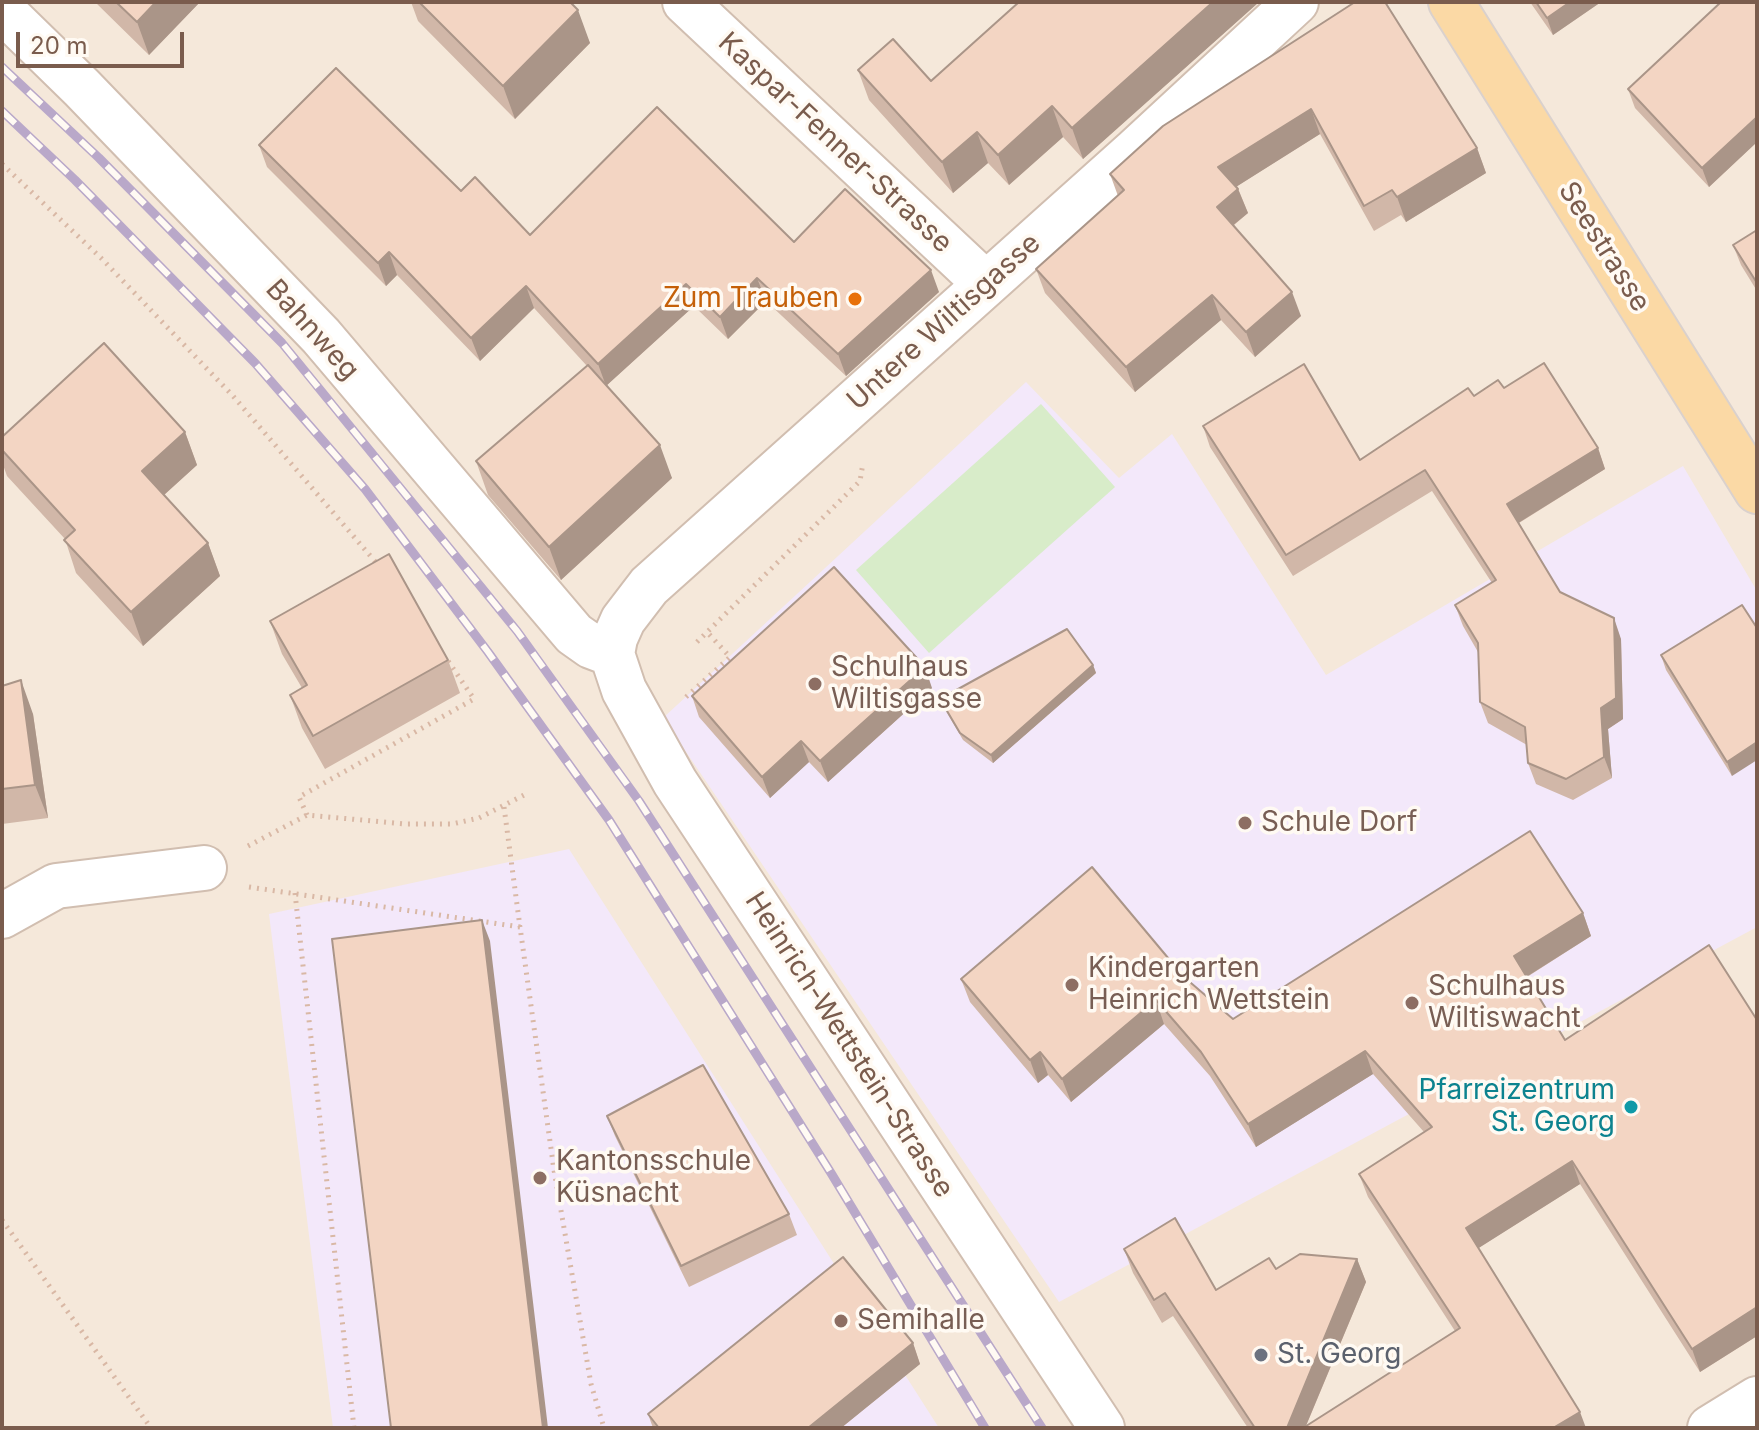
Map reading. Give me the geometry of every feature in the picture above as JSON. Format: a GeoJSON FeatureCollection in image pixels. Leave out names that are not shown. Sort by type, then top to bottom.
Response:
{"type":"FeatureCollection","features":[{"type":"Feature","properties":{"kind":"main road","name":"Seestrasse"},"geometry":{"type":"LineString","coordinates":[[1451,2],[1757,491]]}},
{"type":"Feature","properties":{"kind":"street","name":"Kaspar-Fenner-Strasse"},"geometry":{"type":"LineString","coordinates":[[685,2],[986,284]]}},
{"type":"Feature","properties":{"kind":"street","name":"Untere Wiltisgasse"},"geometry":{"type":"LineString","coordinates":[[612,654],[623,620],[649,586],[1296,2]]}},
{"type":"Feature","properties":{"kind":"street","name":"Bahnweg"},"geometry":{"type":"LineString","coordinates":[[2,10],[82,88],[321,336],[574,634],[591,646],[612,654]]}},
{"type":"Feature","properties":{"kind":"street","name":"Heinrich-Wettstein-Strasse"},"geometry":{"type":"LineString","coordinates":[[612,654],[624,690],[675,782],[1102,1428]]}},
{"type":"Feature","properties":{"kind":"street"},"geometry":{"type":"LineString","coordinates":[[2,916],[56,886],[204,868]]}},
{"type":"Feature","properties":{"kind":"street"},"geometry":{"type":"LineString","coordinates":[[1710,1428],[1757,1399]]}},
{"type":"Feature","properties":{"kind":"path"},"geometry":{"type":"LineString","coordinates":[[2,164],[102,259],[233,396],[388,577]]}},
{"type":"Feature","properties":{"kind":"path"},"geometry":{"type":"LineString","coordinates":[[697,642],[860,481],[877,383]]}},
{"type":"Feature","properties":{"kind":"path"},"geometry":{"type":"LineString","coordinates":[[689,694],[730,657],[707,632]]}},
{"type":"Feature","properties":{"kind":"path"},"geometry":{"type":"LineString","coordinates":[[307,815],[299,797],[474,699],[444,657]]}},
{"type":"Feature","properties":{"kind":"path"},"geometry":{"type":"LineString","coordinates":[[204,868],[307,815],[428,825],[452,824],[479,818],[528,793]]}},
{"type":"Feature","properties":{"kind":"path"},"geometry":{"type":"LineString","coordinates":[[504,807],[554,1170],[591,1384],[604,1428]]}},
{"type":"Feature","properties":{"kind":"path"},"geometry":{"type":"LineString","coordinates":[[204,868],[240,886],[520,927]]}},
{"type":"Feature","properties":{"kind":"path"},"geometry":{"type":"LineString","coordinates":[[295,893],[354,1428]]}},
{"type":"Feature","properties":{"kind":"path"},"geometry":{"type":"LineString","coordinates":[[2,1220],[151,1428]]}},
{"type":"Feature","properties":{"kind":"shaded area"},"geometry":{"type":"Polygon","coordinates":[[[2,2],[1757,2],[1757,1428],[2,1428],[2,2]]]}},
{"type":"Feature","properties":{"kind":"shaded area","name":"Schule Dorf"},"geometry":{"type":"Polygon","coordinates":[[[1026,382],[1119,478],[1172,434],[1326,675],[1683,466],[1757,591],[1757,927],[1059,1302],[663,718],[1026,382]]]}},
{"type":"Feature","properties":{"kind":"shaded area","name":"Kantonsschule Küsnacht"},"geometry":{"type":"Polygon","coordinates":[[[569,849],[939,1428],[333,1428],[269,914],[569,849]]]}},
{"type":"Feature","properties":{"kind":"green space"},"geometry":{"type":"Polygon","coordinates":[[[1041,404],[1115,487],[929,653],[856,570],[1041,404]]]}},
{"type":"Feature","properties":{"kind":"building"},"geometry":{"type":"Polygon","coordinates":[[[116,2],[156,2],[137,22],[116,2]]]}},
{"type":"Feature","properties":{"kind":"building"},"geometry":{"type":"Polygon","coordinates":[[[419,2],[570,2],[578,10],[503,86],[419,2]]]}},
{"type":"Feature","properties":{"kind":"building"},"geometry":{"type":"Polygon","coordinates":[[[1019,2],[1213,2],[1072,128],[1052,106],[998,155],[977,132],[942,162],[858,70],[893,39],[931,81],[1019,2]]]}},
{"type":"Feature","properties":{"kind":"building"},"geometry":{"type":"Polygon","coordinates":[[[1355,2],[1385,2],[1477,148],[1397,197],[1392,190],[1364,206],[1311,109],[1218,167],[1238,189],[1217,207],[1292,292],[1246,332],[1212,295],[1126,367],[1036,269],[1124,190],[1110,174],[1163,126],[1355,2]]]}},
{"type":"Feature","properties":{"kind":"building"},"geometry":{"type":"Polygon","coordinates":[[[1536,2],[1570,2],[1547,18],[1536,2]]]}},
{"type":"Feature","properties":{"kind":"building"},"geometry":{"type":"Polygon","coordinates":[[[1721,2],[1757,2],[1757,117],[1702,168],[1628,89],[1721,2]]]}},
{"type":"Feature","properties":{"kind":"building"},"geometry":{"type":"Polygon","coordinates":[[[336,68],[461,191],[475,177],[530,235],[657,107],[794,242],[845,189],[931,270],[838,354],[757,278],[720,317],[686,284],[598,364],[526,286],[471,338],[389,252],[378,263],[259,145],[336,68]]]}},
{"type":"Feature","properties":{"kind":"building"},"geometry":{"type":"Polygon","coordinates":[[[1757,230],[1757,283],[1733,245],[1757,230]]]}},
{"type":"Feature","properties":{"kind":"building"},"geometry":{"type":"Polygon","coordinates":[[[104,343],[185,432],[142,471],[208,543],[131,612],[64,540],[75,530],[2,450],[2,437],[104,343]]]}},
{"type":"Feature","properties":{"kind":"building"},"geometry":{"type":"Polygon","coordinates":[[[1544,363],[1598,448],[1507,504],[1560,592],[1614,618],[1616,698],[1601,708],[1604,757],[1566,779],[1528,763],[1525,727],[1480,702],[1478,643],[1455,605],[1496,580],[1425,470],[1286,555],[1203,426],[1304,364],[1360,460],[1468,388],[1474,396],[1498,380],[1504,388],[1544,363]]]}},
{"type":"Feature","properties":{"kind":"building"},"geometry":{"type":"Polygon","coordinates":[[[588,365],[660,445],[549,547],[476,461],[588,365]]]}},
{"type":"Feature","properties":{"kind":"building"},"geometry":{"type":"Polygon","coordinates":[[[389,554],[448,660],[313,736],[290,695],[307,685],[270,621],[389,554]]]}},
{"type":"Feature","properties":{"kind":"building","name":"Schulhaus Wiltisgasse"},"geometry":{"type":"Polygon","coordinates":[[[834,567],[925,667],[820,761],[801,741],[762,777],[692,696],[834,567]]]}},
{"type":"Feature","properties":{"kind":"building"},"geometry":{"type":"Polygon","coordinates":[[[1742,605],[1757,628],[1757,742],[1727,762],[1661,655],[1742,605]]]}},
{"type":"Feature","properties":{"kind":"building"},"geometry":{"type":"Polygon","coordinates":[[[1067,629],[1093,665],[991,755],[960,733],[940,699],[1067,629]]]}},
{"type":"Feature","properties":{"kind":"building"},"geometry":{"type":"Polygon","coordinates":[[[21,680],[35,785],[2,789],[2,686],[21,680]]]}},
{"type":"Feature","properties":{"kind":"building"},"geometry":{"type":"Polygon","coordinates":[[[1530,831],[1583,913],[1514,956],[1565,1040],[1709,945],[1757,1020],[1757,1307],[1692,1349],[1572,1161],[1466,1228],[1580,1412],[1553,1428],[1303,1428],[1460,1328],[1359,1174],[1432,1127],[1365,1051],[1248,1124],[1201,1052],[1156,1000],[1062,1079],[1040,1052],[1030,1060],[961,979],[1092,867],[1184,977],[1233,1019],[1530,831]]]}},
{"type":"Feature","properties":{"kind":"building"},"geometry":{"type":"Polygon","coordinates":[[[482,920],[543,1428],[391,1428],[332,939],[482,920]]]}},
{"type":"Feature","properties":{"kind":"building"},"geometry":{"type":"Polygon","coordinates":[[[703,1065],[789,1214],[681,1266],[607,1116],[703,1065]]]}},
{"type":"Feature","properties":{"kind":"building"},"geometry":{"type":"Polygon","coordinates":[[[1175,1218],[1216,1290],[1269,1258],[1276,1269],[1300,1254],[1357,1259],[1287,1428],[1255,1428],[1165,1293],[1154,1300],[1124,1249],[1175,1218]]]}},
{"type":"Feature","properties":{"kind":"building","name":"Semihalle"},"geometry":{"type":"Polygon","coordinates":[[[843,1257],[913,1343],[808,1428],[659,1428],[648,1414],[843,1257]]]}},
{"type":"Feature","properties":{"kind":"railway"},"geometry":{"type":"LineString","coordinates":[[2,67],[99,158],[282,343],[517,631],[639,801],[1042,1428]]}},
{"type":"Feature","properties":{"kind":"railway"},"geometry":{"type":"LineString","coordinates":[[2,111],[75,180],[255,363],[365,489],[488,652],[609,820],[831,1173],[985,1428]]}},
{"type":"Feature","properties":{"kind":"place","name":"Zum Trauben"},"geometry":{"type":"Point","coordinates":[855,299]}},
{"type":"Feature","properties":{"kind":"place","name":"Schulhaus Wiltisgasse"},"geometry":{"type":"Point","coordinates":[815,684]}},
{"type":"Feature","properties":{"kind":"place","name":"Schule Dorf"},"geometry":{"type":"Point","coordinates":[1245,823]}},
{"type":"Feature","properties":{"kind":"place","name":"Kindergarten Heinrich Wettstein"},"geometry":{"type":"Point","coordinates":[1072,985]}},
{"type":"Feature","properties":{"kind":"place","name":"Schulhaus Wiltiswacht"},"geometry":{"type":"Point","coordinates":[1412,1003]}},
{"type":"Feature","properties":{"kind":"place","name":"Pfarreizentrum St. Georg"},"geometry":{"type":"Point","coordinates":[1631,1107]}},
{"type":"Feature","properties":{"kind":"place","name":"Kantonsschule Küsnacht"},"geometry":{"type":"Point","coordinates":[540,1178]}},
{"type":"Feature","properties":{"kind":"place","name":"Semihalle"},"geometry":{"type":"Point","coordinates":[841,1321]}},
{"type":"Feature","properties":{"kind":"place","name":"St. Georg"},"geometry":{"type":"Point","coordinates":[1261,1355]}}]}
